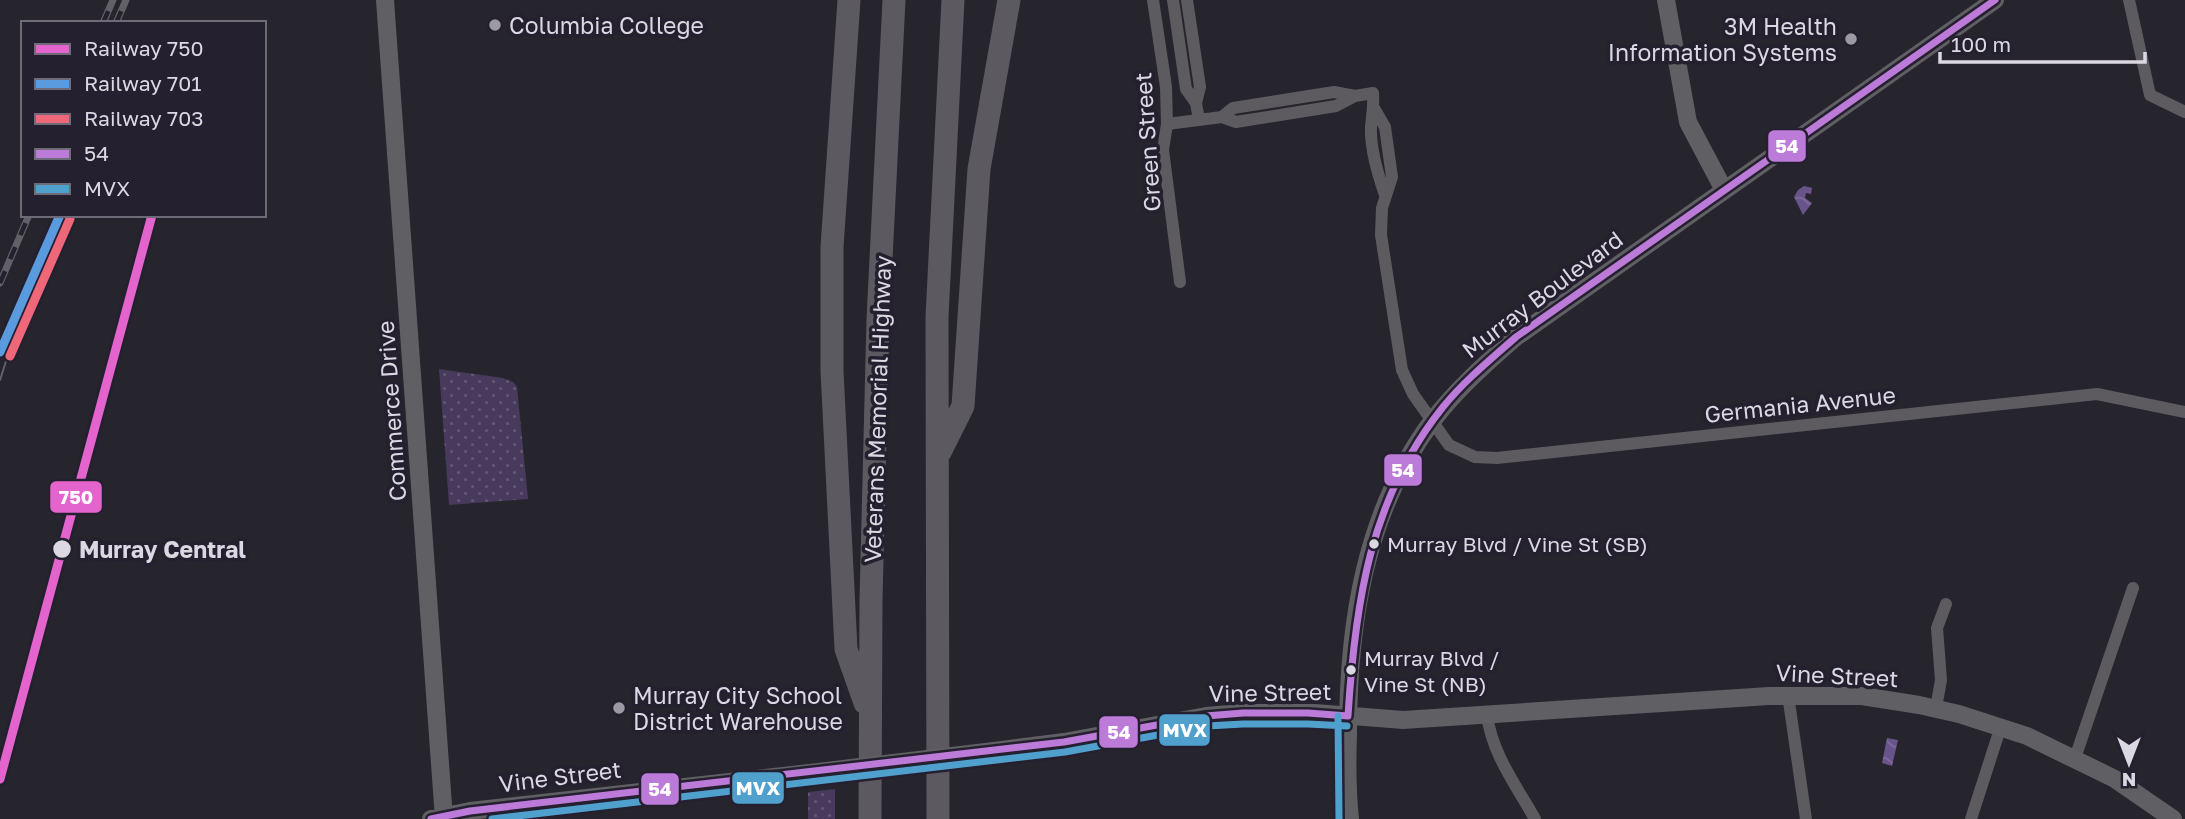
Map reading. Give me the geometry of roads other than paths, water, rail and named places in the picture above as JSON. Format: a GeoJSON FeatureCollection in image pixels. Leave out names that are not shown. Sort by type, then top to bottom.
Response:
{"type":"FeatureCollection","features":[{"type":"Feature","properties":{"kind":"highway"},"geometry":{"type":"LineString","coordinates":[[849,0],[832,247],[832,371],[846,649],[871,718]]}},
{"type":"Feature","properties":{"kind":"highway","name":"Veterans Memorial Highway"},"geometry":{"type":"LineString","coordinates":[[870,819],[878,319],[894,0]]}},
{"type":"Feature","properties":{"kind":"highway"},"geometry":{"type":"LineString","coordinates":[[938,819],[937,317],[953,0]]}},
{"type":"Feature","properties":{"kind":"highway"},"geometry":{"type":"LineString","coordinates":[[937,458],[963,406],[979,169],[1009,0]]}},
{"type":"Feature","properties":{"kind":"street","name":"Commerce Drive"},"geometry":{"type":"LineString","coordinates":[[385,0],[440,818]]}},
{"type":"Feature","properties":{"kind":"street","name":"Green Street"},"geometry":{"type":"LineString","coordinates":[[1153,0],[1166,87],[1167,124],[1163,150],[1180,282]]}},
{"type":"Feature","properties":{"kind":"street"},"geometry":{"type":"LineString","coordinates":[[1173,0],[1186,89],[1196,103]]}},
{"type":"Feature","properties":{"kind":"street"},"geometry":{"type":"LineString","coordinates":[[1167,124],[1199,120],[1196,103],[1200,87],[1187,0]]}},
{"type":"Feature","properties":{"kind":"street"},"geometry":{"type":"LineString","coordinates":[[1665,0],[1688,122],[1724,190]]}},
{"type":"Feature","properties":{"kind":"street","name":"Murray Boulevard"},"geometry":{"type":"LineString","coordinates":[[1350,819],[1348,716],[1356,613],[1371,541],[1384,506],[1432,422],[1481,368],[1516,338],[1995,0]]}},
{"type":"Feature","properties":{"kind":"street"},"geometry":{"type":"LineString","coordinates":[[2129,0],[2150,95],[2185,112]]}},
{"type":"Feature","properties":{"kind":"street","name":"Germania Avenue"},"geometry":{"type":"LineString","coordinates":[[1199,120],[1222,117],[1236,122],[1336,106],[1355,96],[1373,93],[1371,130],[1385,195],[1381,234],[1402,370],[1413,394],[1449,445],[1468,455],[1488,459],[2098,394],[2185,412]]}},
{"type":"Feature","properties":{"kind":"street"},"geometry":{"type":"LineString","coordinates":[[2075,758],[2133,588]]}},
{"type":"Feature","properties":{"kind":"street"},"geometry":{"type":"LineString","coordinates":[[1936,708],[1941,680],[1937,628],[1946,604]]}},
{"type":"Feature","properties":{"kind":"street","name":"Vine Street"},"geometry":{"type":"LineString","coordinates":[[440,818],[672,787],[1064,742],[1206,716],[1256,713],[1404,720],[1788,695],[1862,696],[1936,708],[2001,726],[2075,758],[2115,779],[2172,819]]}},
{"type":"Feature","properties":{"kind":"street"},"geometry":{"type":"LineString","coordinates":[[1788,695],[1806,819]]}},
{"type":"Feature","properties":{"kind":"street"},"geometry":{"type":"LineString","coordinates":[[1487,715],[1496,751],[1535,819]]}},
{"type":"Feature","properties":{"kind":"street"},"geometry":{"type":"LineString","coordinates":[[1971,819],[2001,726]]}},
{"type":"Feature","properties":{"kind":"water"},"geometry":{"type":"Polygon","coordinates":[[[1804,186],[1812,188],[1811,194],[1806,193],[1805,198],[1812,203],[1803,215],[1794,197],[1804,186]]]}},
{"type":"Feature","properties":{"kind":"water"},"geometry":{"type":"Polygon","coordinates":[[[1887,738],[1898,740],[1892,766],[1882,763],[1887,738]]]}},
{"type":"Feature","properties":{"kind":"tram line"},"geometry":{"type":"LineString","coordinates":[[0,380],[43,256]]}},
{"type":"Feature","properties":{"kind":"railway"},"geometry":{"type":"LineString","coordinates":[[104,21],[113,0]]}},
{"type":"Feature","properties":{"kind":"railway"},"geometry":{"type":"LineString","coordinates":[[117,21],[126,0]]}},
{"type":"Feature","properties":{"kind":"railway"},"geometry":{"type":"LineString","coordinates":[[0,283],[28,217]]}},
{"type":"Feature","properties":{"kind":"rail line","name":"701"},"geometry":{"type":"LineString","coordinates":[[0,352],[59,217]]}},
{"type":"Feature","properties":{"kind":"rail line","name":"750"},"geometry":{"type":"LineString","coordinates":[[0,779],[151,217]]}},
{"type":"Feature","properties":{"kind":"rail line","name":"703"},"geometry":{"type":"LineString","coordinates":[[10,356],[70,219]]}},
{"type":"Feature","properties":{"kind":"place","name":"Columbia College"},"geometry":{"type":"Point","coordinates":[495,25]}},
{"type":"Feature","properties":{"kind":"place","name":"3M Health Information Systems"},"geometry":{"type":"Point","coordinates":[1851,39]}},
{"type":"Feature","properties":{"kind":"place","name":"Murray Blvd / Vine St (SB)"},"geometry":{"type":"Point","coordinates":[1374,544]}},
{"type":"Feature","properties":{"kind":"place","name":"Murray Central"},"geometry":{"type":"Point","coordinates":[62,549]}},
{"type":"Feature","properties":{"kind":"place","name":"Murray Blvd / Vine St (NB)"},"geometry":{"type":"Point","coordinates":[1351,670]}},
{"type":"Feature","properties":{"kind":"place","name":"Murray City School District Warehouse"},"geometry":{"type":"Point","coordinates":[619,708]}}]}
